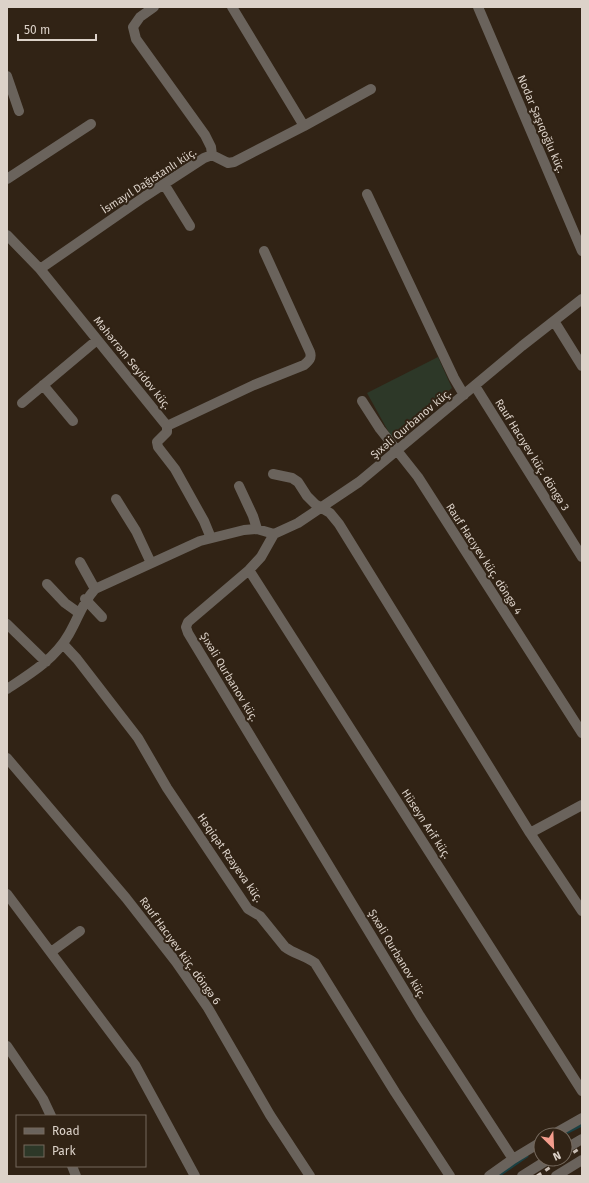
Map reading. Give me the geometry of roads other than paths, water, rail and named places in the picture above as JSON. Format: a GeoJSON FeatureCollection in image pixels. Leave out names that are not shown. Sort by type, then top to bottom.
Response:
{"type":"FeatureCollection","features":[{"type":"Feature","properties":{"kind":"street"},"geometry":{"type":"LineString","coordinates":[[154,7],[140,17],[133,27],[136,39],[205,135],[211,147],[212,155]]}},
{"type":"Feature","properties":{"kind":"street"},"geometry":{"type":"LineString","coordinates":[[232,7],[304,126]]}},
{"type":"Feature","properties":{"kind":"street","name":"Nodar Şaşıqoğlu küç."},"geometry":{"type":"LineString","coordinates":[[478,7],[582,251]]}},
{"type":"Feature","properties":{"kind":"street"},"geometry":{"type":"LineString","coordinates":[[7,76],[19,111]]}},
{"type":"Feature","properties":{"kind":"street","name":"İsmayıl Dağıstanlı küç."},"geometry":{"type":"LineString","coordinates":[[40,269],[204,158],[212,155],[228,163],[234,162],[371,89]]}},
{"type":"Feature","properties":{"kind":"street"},"geometry":{"type":"LineString","coordinates":[[7,179],[91,124]]}},
{"type":"Feature","properties":{"kind":"street"},"geometry":{"type":"LineString","coordinates":[[164,184],[190,226]]}},
{"type":"Feature","properties":{"kind":"street"},"geometry":{"type":"LineString","coordinates":[[366,194],[454,378],[464,395]]}},
{"type":"Feature","properties":{"kind":"street","name":"Məhərrəm Seyidov küç."},"geometry":{"type":"LineString","coordinates":[[7,235],[40,269],[167,426],[167,432],[157,442],[158,446],[175,469],[204,521],[210,538]]}},
{"type":"Feature","properties":{"kind":"street"},"geometry":{"type":"LineString","coordinates":[[167,426],[304,365],[309,361],[311,356],[310,352],[264,251]]}},
{"type":"Feature","properties":{"kind":"street","name":"Şıxəli Qurbanov küç."},"geometry":{"type":"LineString","coordinates":[[513,1159],[420,1016],[188,633],[186,627],[188,622],[249,570],[261,557],[274,534],[298,523],[323,508],[359,482],[582,299]]}},
{"type":"Feature","properties":{"kind":"street"},"geometry":{"type":"LineString","coordinates":[[554,321],[582,366]]}},
{"type":"Feature","properties":{"kind":"street"},"geometry":{"type":"LineString","coordinates":[[22,403],[97,340]]}},
{"type":"Feature","properties":{"kind":"street"},"geometry":{"type":"LineString","coordinates":[[43,385],[73,421]]}},
{"type":"Feature","properties":{"kind":"street","name":"Rauf Hacıyev küç. döngə 3"},"geometry":{"type":"LineString","coordinates":[[475,386],[582,557]]}},
{"type":"Feature","properties":{"kind":"street","name":"Rauf Hacıyev küç. döngə 4"},"geometry":{"type":"LineString","coordinates":[[362,401],[380,429],[418,477],[582,733]]}},
{"type":"Feature","properties":{"kind":"street"},"geometry":{"type":"LineString","coordinates":[[273,474],[292,478],[298,482],[311,500],[323,508],[339,524],[530,833],[582,911]]}},
{"type":"Feature","properties":{"kind":"street"},"geometry":{"type":"LineString","coordinates":[[239,486],[253,516],[257,529]]}},
{"type":"Feature","properties":{"kind":"street"},"geometry":{"type":"LineString","coordinates":[[116,499],[136,531],[151,563]]}},
{"type":"Feature","properties":{"kind":"street"},"geometry":{"type":"LineString","coordinates":[[7,689],[32,674],[63,644],[70,634],[85,599],[95,589],[189,545],[210,538],[244,530],[257,529],[274,534]]}},
{"type":"Feature","properties":{"kind":"street"},"geometry":{"type":"LineString","coordinates":[[80,562],[95,589]]}},
{"type":"Feature","properties":{"kind":"street","name":"Hüseyn Arif küç."},"geometry":{"type":"LineString","coordinates":[[249,570],[582,1091]]}},
{"type":"Feature","properties":{"kind":"street"},"geometry":{"type":"LineString","coordinates":[[47,584],[78,613]]}},
{"type":"Feature","properties":{"kind":"street"},"geometry":{"type":"LineString","coordinates":[[85,599],[102,617]]}},
{"type":"Feature","properties":{"kind":"street"},"geometry":{"type":"LineString","coordinates":[[7,624],[46,662]]}},
{"type":"Feature","properties":{"kind":"street","name":"Həqiqət Rzayeva küç."},"geometry":{"type":"LineString","coordinates":[[63,644],[77,659],[138,738],[167,788],[248,909],[260,916],[290,951],[306,956],[315,962],[450,1176]]}},
{"type":"Feature","properties":{"kind":"street","name":"Rauf Hacıyev küç. döngə 6"},"geometry":{"type":"LineString","coordinates":[[7,758],[126,898],[176,962],[208,1008],[270,1115],[310,1176]]}},
{"type":"Feature","properties":{"kind":"street"},"geometry":{"type":"LineString","coordinates":[[530,833],[582,805]]}},
{"type":"Feature","properties":{"kind":"street"},"geometry":{"type":"LineString","coordinates":[[7,894],[135,1065],[195,1176]]}},
{"type":"Feature","properties":{"kind":"street"},"geometry":{"type":"LineString","coordinates":[[51,952],[80,931]]}},
{"type":"Feature","properties":{"kind":"street"},"geometry":{"type":"LineString","coordinates":[[7,1046],[43,1100],[50,1115]]}},
{"type":"Feature","properties":{"kind":"street"},"geometry":{"type":"LineString","coordinates":[[566,1127],[582,1118]]}},
{"type":"Feature","properties":{"kind":"street"},"geometry":{"type":"LineString","coordinates":[[573,1144],[582,1139]]}},
{"type":"Feature","properties":{"kind":"street"},"geometry":{"type":"LineString","coordinates":[[489,1176],[533,1147]]}},
{"type":"Feature","properties":{"kind":"street"},"geometry":{"type":"LineString","coordinates":[[528,1150],[533,1158]]}},
{"type":"Feature","properties":{"kind":"street"},"geometry":{"type":"LineString","coordinates":[[556,1176],[582,1160]]}},
{"type":"Feature","properties":{"kind":"street"},"geometry":{"type":"LineString","coordinates":[[522,1176],[535,1167]]}},
{"type":"Feature","properties":{"kind":"waterway"},"geometry":{"type":"LineString","coordinates":[[573,1130],[582,1125]]}},
{"type":"Feature","properties":{"kind":"waterway"},"geometry":{"type":"LineString","coordinates":[[498,1176],[527,1156]]}},
{"type":"Feature","properties":{"kind":"railway"},"geometry":{"type":"LineString","coordinates":[[573,1153],[582,1147]]}},
{"type":"Feature","properties":{"kind":"railway"},"geometry":{"type":"LineString","coordinates":[[537,1176],[551,1167]]}}]}
